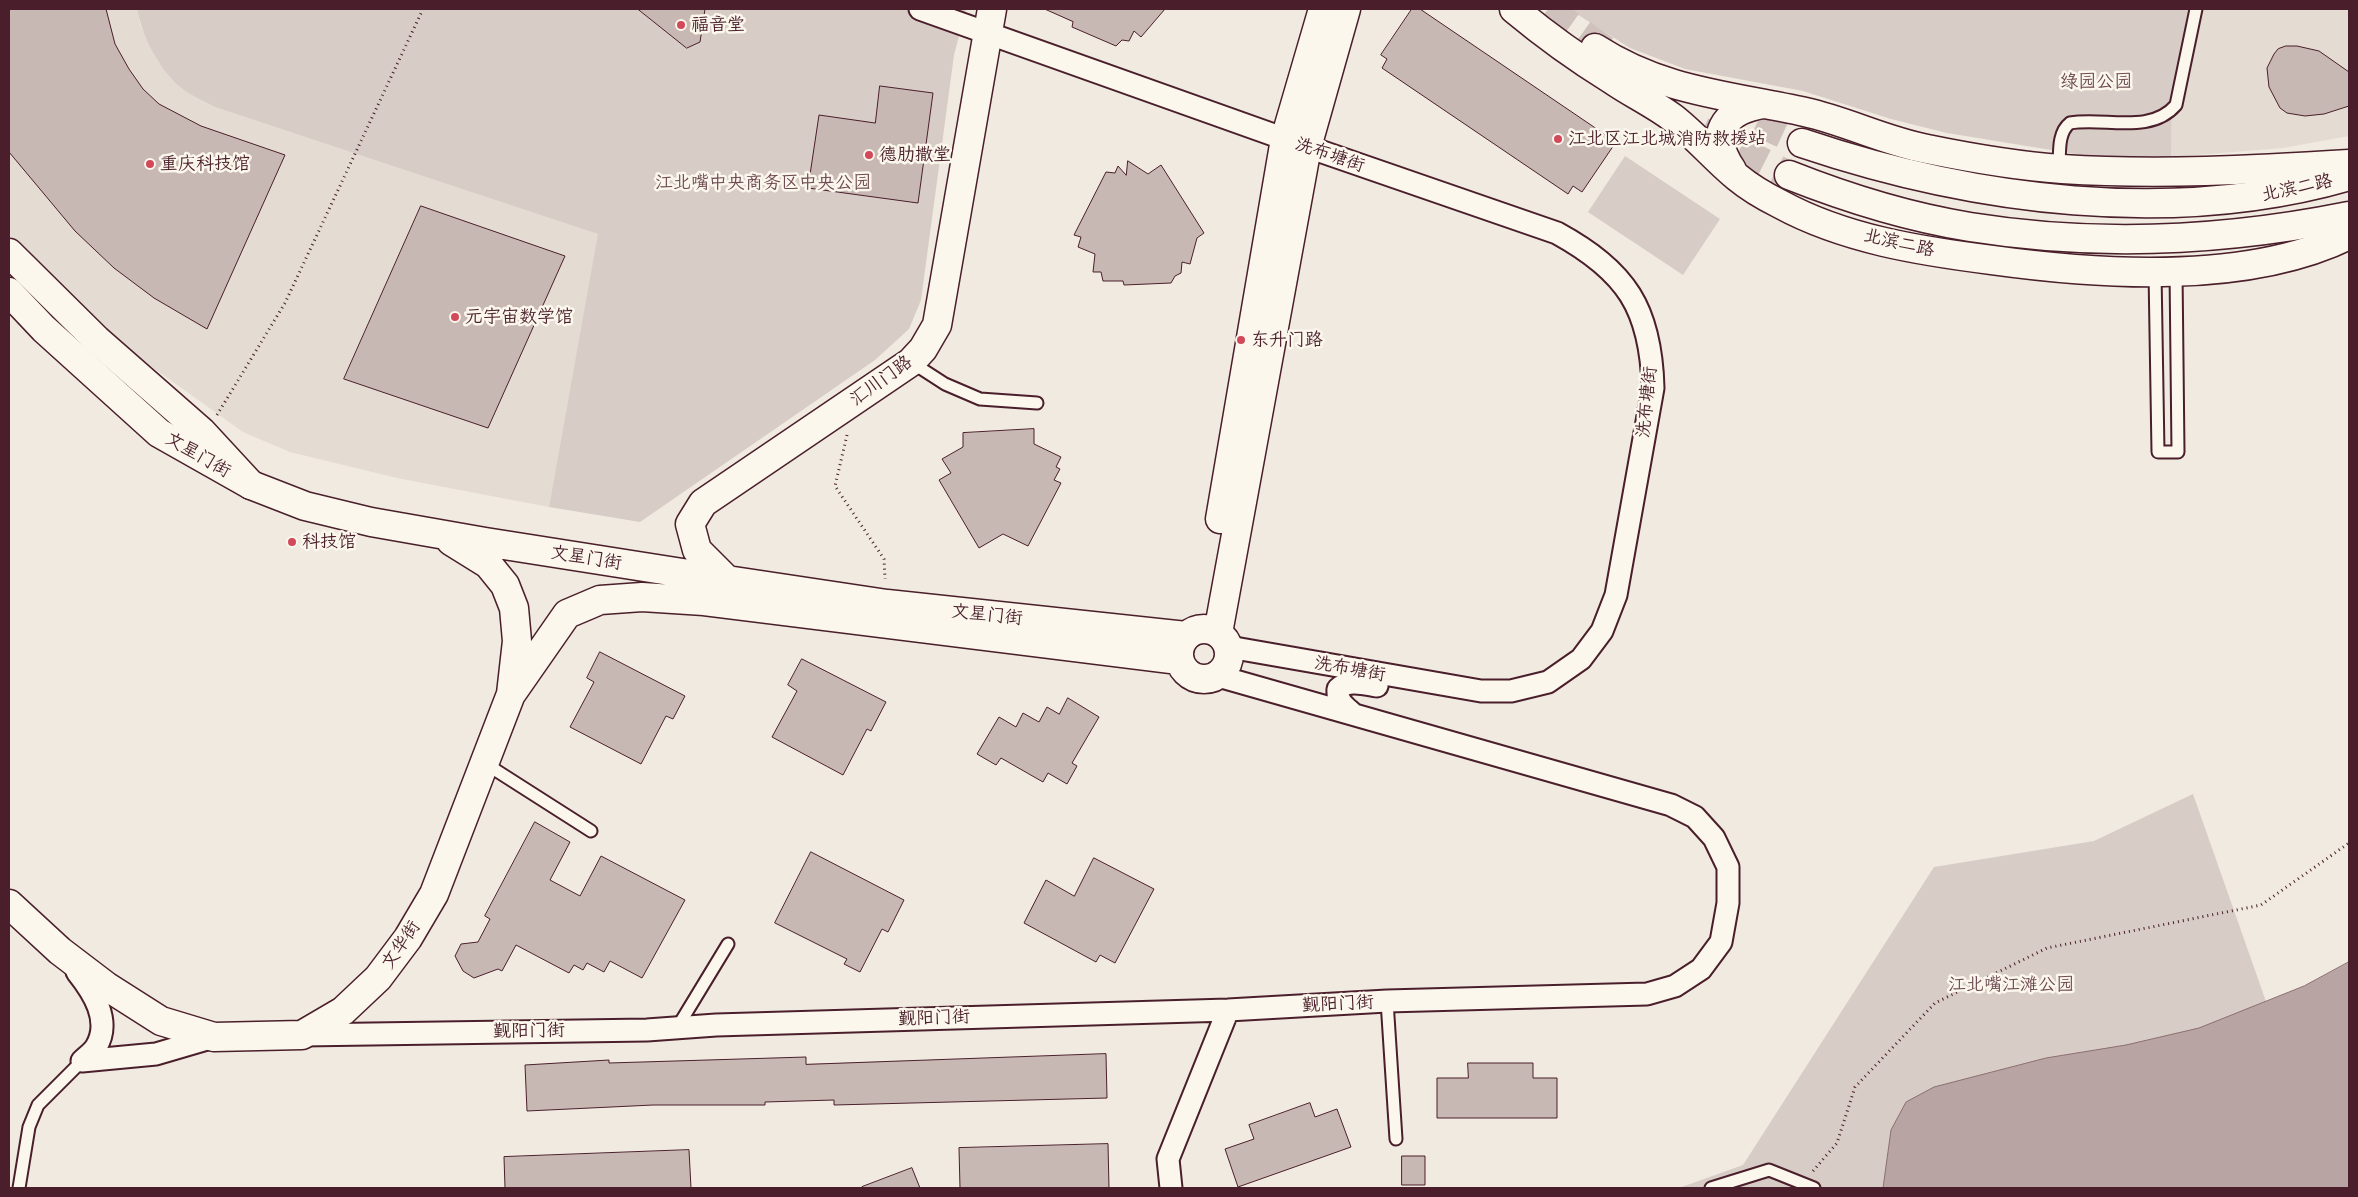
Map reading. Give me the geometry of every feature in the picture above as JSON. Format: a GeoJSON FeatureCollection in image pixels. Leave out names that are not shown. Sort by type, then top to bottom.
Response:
{"type":"FeatureCollection","features":[{"type":"Feature","properties":{"kind":"street","name":"洗布塘街"},"geometry":{"type":"LineString","coordinates":[[920,9],[990,22],[1296,143],[1557,232],[1587,250],[1612,271],[1631,295],[1644,323],[1652,355],[1653,388],[1616,595],[1602,631],[1581,659],[1548,682],[1511,691],[1482,691],[1434,684],[1203,641]]}},
{"type":"Feature","properties":{"kind":"street"},"geometry":{"type":"LineString","coordinates":[[1203,641],[1228,664],[1218,676],[1210,679],[1194,678],[1182,667],[1203,641],[1296,143],[1323,9]]}},
{"type":"Feature","properties":{"kind":"street"},"geometry":{"type":"LineString","coordinates":[[1296,143],[1346,9]]}},
{"type":"Feature","properties":{"kind":"street","name":"北滨二路"},"geometry":{"type":"LineString","coordinates":[[1514,9],[1598,70],[1673,118],[1738,178],[1780,204],[1830,226],[1889,243],[1964,257],[2030,265],[2165,271],[2221,268],[2274,260],[2332,244],[2349,235]]}},
{"type":"Feature","properties":{"kind":"street","name":"北滨二路"},"geometry":{"type":"LineString","coordinates":[[1540,9],[1570,32],[1619,64],[1680,87],[1713,96],[1808,113],[1925,149],[2060,169],[2248,170],[2349,164]]}},
{"type":"Feature","properties":{"kind":"street","name":"汇川门路"},"geometry":{"type":"LineString","coordinates":[[727,580],[697,550],[690,524],[702,503],[911,362],[923,349],[937,325],[990,22]]}},
{"type":"Feature","properties":{"kind":"street"},"geometry":{"type":"LineString","coordinates":[[1738,178],[1720,150],[1722,132],[1726,122],[1733,114],[1749,106],[1764,104]]}},
{"type":"Feature","properties":{"kind":"street","name":"北滨二路"},"geometry":{"type":"LineString","coordinates":[[1802,143],[1855,161],[1918,177],[2036,196],[2099,201],[2213,201],[2305,189],[2349,176]]}},
{"type":"Feature","properties":{"kind":"street","name":"北滨二路"},"geometry":{"type":"LineString","coordinates":[[1789,175],[1841,195],[1902,212],[1970,227],[2031,234],[2098,238],[2222,235],[2268,231],[2349,216]]}},
{"type":"Feature","properties":{"kind":"street"},"geometry":{"type":"LineString","coordinates":[[9,252],[97,340],[202,432],[251,485]]}},
{"type":"Feature","properties":{"kind":"street"},"geometry":{"type":"LineString","coordinates":[[9,292],[44,329]]}},
{"type":"Feature","properties":{"kind":"street"},"geometry":{"type":"LineString","coordinates":[[9,312],[44,329]]}},
{"type":"Feature","properties":{"kind":"street","name":"文星门街"},"geometry":{"type":"LineString","coordinates":[[44,329],[159,433],[251,485],[305,506],[371,522],[727,580],[887,604],[1203,641]]}},
{"type":"Feature","properties":{"kind":"street","name":"文华街"},"geometry":{"type":"LineString","coordinates":[[9,904],[60,951],[106,986],[161,1021],[214,1037],[302,1035],[343,1011],[378,978],[408,938],[434,894],[486,764],[511,694],[516,641],[514,608],[505,585],[488,564],[438,533]]}},
{"type":"Feature","properties":{"kind":"street","name":"文星门街"},"geometry":{"type":"LineString","coordinates":[[511,694],[567,614],[600,600],[642,597],[704,601],[1203,641]]}},
{"type":"Feature","properties":{"kind":"street","name":"觐阳门街"},"geometry":{"type":"LineString","coordinates":[[302,1035],[677,1028],[1228,1010],[1387,1001],[1647,994],[1676,986],[1701,969],[1721,942],[1728,904],[1728,867],[1714,838],[1695,817],[1671,805],[1218,676]]}},
{"type":"Feature","properties":{"kind":"street"},"geometry":{"type":"LineString","coordinates":[[1352,713],[1338,696],[1338,689],[1343,685],[1351,683],[1386,687],[1434,684]]}},
{"type":"Feature","properties":{"kind":"street"},"geometry":{"type":"LineString","coordinates":[[60,951],[93,992],[101,1012],[101,1029],[96,1047],[82,1060]]}},
{"type":"Feature","properties":{"kind":"street"},"geometry":{"type":"LineString","coordinates":[[1171,1188],[1168,1159],[1228,1010]]}},
{"type":"Feature","properties":{"kind":"street"},"geometry":{"type":"LineString","coordinates":[[82,1060],[156,1054],[214,1037]]}},
{"type":"Feature","properties":{"kind":"lane"},"geometry":{"type":"LineString","coordinates":[[2060,169],[2061,134],[2070,123],[2148,122],[2159,119],[2172,109],[2179,95],[2196,9]]}},
{"type":"Feature","properties":{"kind":"lane"},"geometry":{"type":"LineString","coordinates":[[2165,271],[2178,452],[2158,452],[2165,271]]}},
{"type":"Feature","properties":{"kind":"lane"},"geometry":{"type":"LineString","coordinates":[[911,362],[946,384],[980,399],[1038,403]]}},
{"type":"Feature","properties":{"kind":"lane"},"geometry":{"type":"LineString","coordinates":[[486,764],[590,832]]}},
{"type":"Feature","properties":{"kind":"lane"},"geometry":{"type":"LineString","coordinates":[[677,1028],[728,944]]}},
{"type":"Feature","properties":{"kind":"lane"},"geometry":{"type":"LineString","coordinates":[[1387,1001],[1396,1139]]}},
{"type":"Feature","properties":{"kind":"lane"},"geometry":{"type":"LineString","coordinates":[[19,1188],[29,1127],[38,1105],[82,1060]]}},
{"type":"Feature","properties":{"kind":"lane"},"geometry":{"type":"LineString","coordinates":[[1711,1188],[1769,1170],[1809,1185]]}},
{"type":"Feature","properties":{"kind":"path"},"geometry":{"type":"LineString","coordinates":[[216,415],[285,303],[423,9]]}},
{"type":"Feature","properties":{"kind":"path"},"geometry":{"type":"LineString","coordinates":[[856,400],[835,486],[884,559],[887,604]]}},
{"type":"Feature","properties":{"kind":"path"},"geometry":{"type":"LineString","coordinates":[[1809,1185],[1837,1143],[1855,1087],[1935,1003],[2047,948],[2261,905],[2349,843]]}},
{"type":"Feature","properties":{"kind":"shaded area"},"geometry":{"type":"Polygon","coordinates":[[[9,9],[137,9],[140,24],[157,60],[181,88],[215,107],[599,234],[549,507],[397,478],[290,452],[243,432],[141,359],[88,312],[9,236],[9,9]]]}},
{"type":"Feature","properties":{"kind":"shaded area"},"geometry":{"type":"Polygon","coordinates":[[[2189,9],[2349,9],[2349,136],[2283,148],[2171,157],[2172,97],[2189,9]]]}},
{"type":"Feature","properties":{"kind":"shaded area"},"geometry":{"type":"Polygon","coordinates":[[[2349,962],[2349,1188],[1883,1188],[1891,1130],[1906,1102],[1934,1087],[2046,1058],[2126,1045],[2199,1028],[2304,986],[2349,962]]]}},
{"type":"Feature","properties":{"kind":"green space","name":"江北嘴中央商务区中央公园"},"geometry":{"type":"Polygon","coordinates":[[[137,9],[966,9],[954,55],[921,300],[909,329],[875,360],[640,522],[549,507],[598,234],[215,107],[184,90],[172,79],[158,61],[147,41],[137,9]]]}},
{"type":"Feature","properties":{"kind":"green space","name":"绿园公园"},"geometry":{"type":"Polygon","coordinates":[[[1569,9],[2189,9],[2172,97],[2171,157],[2094,157],[1947,133],[1891,119],[1803,91],[1685,69],[1630,48],[1569,9]]]}},
{"type":"Feature","properties":{"kind":"green space"},"geometry":{"type":"Polygon","coordinates":[[[1625,156],[1720,219],[1683,275],[1588,212],[1625,156]]]}},
{"type":"Feature","properties":{"kind":"green space","name":"江北嘴江滩公园"},"geometry":{"type":"Polygon","coordinates":[[[2193,794],[2276,1030],[1936,1188],[1679,1188],[1743,1165],[1934,867],[2094,841],[2193,794]]]}},
{"type":"Feature","properties":{"kind":"building","name":"重庆科技馆"},"geometry":{"type":"Polygon","coordinates":[[[9,9],[106,9],[115,44],[143,89],[159,104],[201,126],[285,155],[207,329],[154,298],[114,268],[75,231],[9,152],[9,9]]]}},
{"type":"Feature","properties":{"kind":"building","name":"福音堂"},"geometry":{"type":"Polygon","coordinates":[[[638,9],[705,9],[700,42],[687,48],[638,9]]]}},
{"type":"Feature","properties":{"kind":"building"},"geometry":{"type":"Polygon","coordinates":[[[1045,9],[1165,9],[1141,37],[1134,31],[1129,41],[1122,40],[1116,46],[1072,27],[1073,22],[1045,9]]]}},
{"type":"Feature","properties":{"kind":"building"},"geometry":{"type":"Polygon","coordinates":[[[1412,9],[1420,9],[1616,142],[1582,192],[1573,186],[1568,194],[1382,68],[1387,59],[1381,55],[1412,9]]]}},
{"type":"Feature","properties":{"kind":"building"},"geometry":{"type":"Polygon","coordinates":[[[2286,46],[2297,46],[2319,51],[2349,72],[2349,106],[2324,114],[2305,116],[2287,113],[2280,108],[2269,87],[2267,68],[2278,49],[2286,46]]]}},
{"type":"Feature","properties":{"kind":"building","name":"德肋撒堂"},"geometry":{"type":"Polygon","coordinates":[[[880,86],[933,93],[918,203],[808,188],[819,115],[875,123],[880,86]]]}},
{"type":"Feature","properties":{"kind":"building"},"geometry":{"type":"Polygon","coordinates":[[[1128,161],[1148,174],[1161,165],[1204,233],[1197,238],[1190,264],[1182,262],[1181,273],[1175,276],[1171,283],[1124,285],[1123,281],[1103,281],[1101,272],[1093,272],[1095,254],[1078,247],[1081,237],[1074,235],[1106,172],[1115,173],[1118,166],[1126,175],[1128,161]]]}},
{"type":"Feature","properties":{"kind":"building"},"geometry":{"type":"Polygon","coordinates":[[[421,206],[565,256],[488,428],[344,379],[421,206]]]}},
{"type":"Feature","properties":{"kind":"building"},"geometry":{"type":"Polygon","coordinates":[[[1034,429],[1034,444],[1061,457],[1056,467],[1060,469],[1054,480],[1061,483],[1028,546],[1003,534],[979,548],[939,480],[951,473],[942,459],[963,447],[963,433],[1034,429]]]}},
{"type":"Feature","properties":{"kind":"building"},"geometry":{"type":"Polygon","coordinates":[[[600,652],[685,696],[673,719],[666,716],[641,764],[570,727],[594,682],[587,678],[600,652]]]}},
{"type":"Feature","properties":{"kind":"building"},"geometry":{"type":"Polygon","coordinates":[[[802,659],[886,702],[871,731],[867,729],[843,775],[772,737],[797,691],[788,685],[802,659]]]}},
{"type":"Feature","properties":{"kind":"building"},"geometry":{"type":"Polygon","coordinates":[[[1068,698],[1099,717],[1072,763],[1077,766],[1067,784],[1048,773],[1043,782],[1001,758],[996,765],[977,754],[999,717],[1016,727],[1023,713],[1039,722],[1047,707],[1059,714],[1068,698]]]}},
{"type":"Feature","properties":{"kind":"building"},"geometry":{"type":"Polygon","coordinates":[[[535,822],[570,842],[550,880],[580,896],[601,856],[685,900],[642,978],[610,961],[604,972],[587,963],[583,970],[574,965],[569,973],[516,945],[502,971],[498,969],[474,978],[463,971],[455,956],[461,944],[478,942],[490,919],[485,916],[535,822]]]}},
{"type":"Feature","properties":{"kind":"building"},"geometry":{"type":"Polygon","coordinates":[[[811,852],[904,900],[888,932],[882,929],[860,972],[844,964],[847,959],[775,923],[811,852]]]}},
{"type":"Feature","properties":{"kind":"building"},"geometry":{"type":"Polygon","coordinates":[[[1094,858],[1154,889],[1115,963],[1100,955],[1096,962],[1024,923],[1046,880],[1074,896],[1094,858]]]}},
{"type":"Feature","properties":{"kind":"building"},"geometry":{"type":"Polygon","coordinates":[[[1106,1054],[1107,1098],[834,1105],[834,1100],[765,1102],[765,1105],[653,1105],[527,1111],[525,1065],[609,1060],[609,1063],[806,1057],[806,1064],[1106,1054]]]}},
{"type":"Feature","properties":{"kind":"building"},"geometry":{"type":"Polygon","coordinates":[[[1468,1063],[1533,1063],[1533,1078],[1557,1078],[1557,1118],[1437,1118],[1437,1078],[1468,1078],[1468,1063]]]}},
{"type":"Feature","properties":{"kind":"building"},"geometry":{"type":"Polygon","coordinates":[[[1310,1103],[1315,1117],[1337,1109],[1351,1147],[1238,1187],[1225,1149],[1254,1139],[1249,1125],[1310,1103]]]}},
{"type":"Feature","properties":{"kind":"building"},"geometry":{"type":"Polygon","coordinates":[[[1108,1144],[1109,1188],[960,1188],[959,1148],[1108,1144]]]}},
{"type":"Feature","properties":{"kind":"building"},"geometry":{"type":"Polygon","coordinates":[[[689,1150],[691,1188],[505,1188],[504,1157],[689,1150]]]}},
{"type":"Feature","properties":{"kind":"building"},"geometry":{"type":"Polygon","coordinates":[[[1402,1156],[1425,1156],[1425,1185],[1402,1185],[1402,1156]]]}},
{"type":"Feature","properties":{"kind":"building"},"geometry":{"type":"Polygon","coordinates":[[[912,1168],[920,1188],[862,1188],[862,1187],[912,1168]]]}},
{"type":"Feature","properties":{"kind":"tunnel"},"geometry":{"type":"LineString","coordinates":[[1548,9],[1617,58]]}},
{"type":"Feature","properties":{"kind":"tunnel"},"geometry":{"type":"LineString","coordinates":[[1719,105],[1802,143]]}},
{"type":"Feature","properties":{"kind":"tunnel"},"geometry":{"type":"LineString","coordinates":[[1702,131],[1789,175]]}},
{"type":"Feature","properties":{"kind":"place","name":"福音堂"},"geometry":{"type":"Point","coordinates":[681,25]}},
{"type":"Feature","properties":{"kind":"place","name":"江北区江北城消防救援站"},"geometry":{"type":"Point","coordinates":[1558,139]}},
{"type":"Feature","properties":{"kind":"place","name":"德肋撒堂"},"geometry":{"type":"Point","coordinates":[869,155]}},
{"type":"Feature","properties":{"kind":"place","name":"重庆科技馆"},"geometry":{"type":"Point","coordinates":[150,164]}},
{"type":"Feature","properties":{"kind":"place","name":"元宇宙数学馆"},"geometry":{"type":"Point","coordinates":[455,317]}},
{"type":"Feature","properties":{"kind":"place","name":"东升门路"},"geometry":{"type":"Point","coordinates":[1241,340]}},
{"type":"Feature","properties":{"kind":"place","name":"科技馆"},"geometry":{"type":"Point","coordinates":[292,542]}}]}
